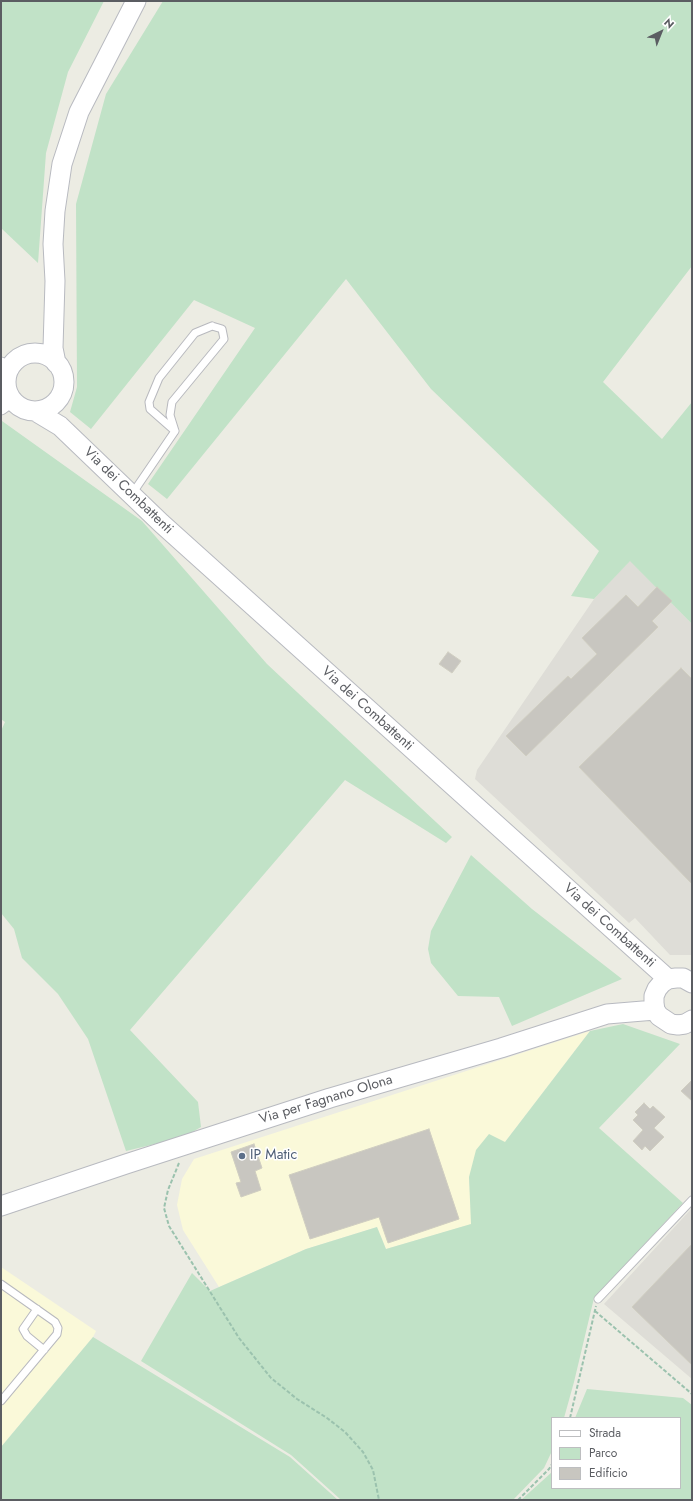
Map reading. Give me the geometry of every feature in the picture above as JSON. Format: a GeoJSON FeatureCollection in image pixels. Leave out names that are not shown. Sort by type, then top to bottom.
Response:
{"type":"FeatureCollection","features":[{"type":"Feature","properties":{"kind":"street","name":"Via dei Combattenti"},"geometry":{"type":"LineString","coordinates":[[70,435],[64,423],[59,398],[63,380],[62,374],[56,363],[53,348],[55,281],[53,244],[54,217],[62,164],[79,112],[136,1]]}},
{"type":"Feature","properties":{"kind":"street","name":"Via dei Combattenti"},"geometry":{"type":"LineString","coordinates":[[53,323],[48,336],[29,354],[19,358],[12,365],[5,367],[7,376],[6,404],[36,411],[60,426],[161,523],[668,979]]}},
{"type":"Feature","properties":{"kind":"street"},"geometry":{"type":"LineString","coordinates":[[29,354],[47,356],[56,363]]}},
{"type":"Feature","properties":{"kind":"street"},"geometry":{"type":"LineString","coordinates":[[36,411],[49,407],[59,398]]}},
{"type":"Feature","properties":{"kind":"street"},"geometry":{"type":"LineString","coordinates":[[692,983],[683,978],[668,979],[657,989],[654,996],[655,1010],[659,1016],[671,1024],[685,1024],[692,1020]]}},
{"type":"Feature","properties":{"kind":"street","name":"Via per Fagnano Olona"},"geometry":{"type":"LineString","coordinates":[[1,1206],[330,1098],[501,1048],[607,1014],[655,1010]]}},
{"type":"Feature","properties":{"kind":"lane"},"geometry":{"type":"LineString","coordinates":[[212,326],[222,329],[224,339],[172,402],[170,415],[175,431],[150,409],[149,402],[159,378],[194,333],[212,326]]}},
{"type":"Feature","properties":{"kind":"lane"},"geometry":{"type":"LineString","coordinates":[[131,495],[175,431]]}},
{"type":"Feature","properties":{"kind":"lane"},"geometry":{"type":"LineString","coordinates":[[598,1299],[692,1200]]}},
{"type":"Feature","properties":{"kind":"lane"},"geometry":{"type":"LineString","coordinates":[[1,1284],[55,1322],[58,1328],[56,1334],[44,1350],[1,1401]]}},
{"type":"Feature","properties":{"kind":"lane"},"geometry":{"type":"LineString","coordinates":[[37,1309],[23,1329],[27,1336],[44,1350]]}},
{"type":"Feature","properties":{"kind":"path"},"geometry":{"type":"LineString","coordinates":[[186,1145],[168,1190],[164,1208],[170,1226],[239,1338],[271,1378],[297,1399],[345,1432],[363,1452],[373,1470],[379,1500]]}},
{"type":"Feature","properties":{"kind":"path"},"geometry":{"type":"LineString","coordinates":[[570,1417],[598,1299]]}},
{"type":"Feature","properties":{"kind":"path"},"geometry":{"type":"LineString","coordinates":[[595,1310],[692,1394]]}},
{"type":"Feature","properties":{"kind":"path"},"geometry":{"type":"LineString","coordinates":[[518,1500],[549,1470],[551,1466]]}},
{"type":"Feature","properties":{"kind":"shaded area"},"geometry":{"type":"Polygon","coordinates":[[[630,560],[692,624],[692,955],[670,955],[635,918],[629,923],[475,779],[477,770],[594,599],[630,560]]]}},
{"type":"Feature","properties":{"kind":"shaded area"},"geometry":{"type":"Polygon","coordinates":[[[590,1031],[505,1142],[469,1177],[472,1224],[386,1249],[377,1227],[306,1249],[219,1287],[183,1230],[177,1205],[182,1179],[194,1159],[590,1031]]]}},
{"type":"Feature","properties":{"kind":"shaded area"},"geometry":{"type":"Polygon","coordinates":[[[692,1208],[692,1379],[604,1304],[692,1208]]]}},
{"type":"Feature","properties":{"kind":"shaded area"},"geometry":{"type":"Polygon","coordinates":[[[1,1267],[96,1331],[93,1337],[1,1447],[1,1267]]]}},
{"type":"Feature","properties":{"kind":"green space"},"geometry":{"type":"Polygon","coordinates":[[[1,1],[104,1],[68,72],[46,153],[38,263],[1,228],[1,1]]]}},
{"type":"Feature","properties":{"kind":"green space"},"geometry":{"type":"Polygon","coordinates":[[[163,1],[692,1],[692,266],[603,382],[662,439],[692,402],[692,624],[630,561],[594,599],[571,596],[599,551],[431,389],[346,279],[167,499],[148,484],[255,328],[194,300],[91,429],[70,412],[77,387],[76,204],[106,94],[163,1]]]}},
{"type":"Feature","properties":{"kind":"green space"},"geometry":{"type":"Polygon","coordinates":[[[2,421],[142,521],[267,664],[452,837],[446,843],[345,780],[130,1030],[198,1102],[201,1127],[184,1137],[126,1151],[88,1039],[58,994],[22,958],[14,929],[1,913],[1,731],[5,722],[1,719],[2,421]]]}},
{"type":"Feature","properties":{"kind":"green space"},"geometry":{"type":"Polygon","coordinates":[[[471,855],[532,909],[622,979],[512,1026],[499,997],[458,996],[431,963],[428,949],[431,931],[471,855]]]}},
{"type":"Feature","properties":{"kind":"green space"},"geometry":{"type":"Polygon","coordinates":[[[623,1024],[680,1044],[599,1128],[683,1203],[594,1298],[564,1417],[551,1417],[551,1453],[544,1468],[513,1500],[340,1499],[291,1455],[141,1361],[192,1273],[210,1291],[306,1249],[377,1227],[386,1249],[471,1224],[469,1177],[476,1150],[489,1134],[505,1142],[590,1031],[623,1024]]]}},
{"type":"Feature","properties":{"kind":"green space"},"geometry":{"type":"Polygon","coordinates":[[[93,1337],[290,1457],[338,1500],[1,1500],[1,1447],[93,1337]]]}},
{"type":"Feature","properties":{"kind":"green space"},"geometry":{"type":"Polygon","coordinates":[[[587,1389],[683,1398],[692,1405],[692,1500],[521,1500],[551,1473],[551,1489],[681,1489],[681,1417],[575,1417],[587,1389]]]}},
{"type":"Feature","properties":{"kind":"building"},"geometry":{"type":"Polygon","coordinates":[[[657,587],[672,601],[652,621],[658,627],[526,756],[506,736],[568,676],[571,679],[597,654],[582,638],[626,595],[638,607],[657,587]]]}},
{"type":"Feature","properties":{"kind":"building"},"geometry":{"type":"Polygon","coordinates":[[[448,652],[461,661],[452,673],[439,664],[448,652]]]}},
{"type":"Feature","properties":{"kind":"building"},"geometry":{"type":"Polygon","coordinates":[[[681,668],[692,679],[692,884],[579,767],[681,668]]]}},
{"type":"Feature","properties":{"kind":"building"},"geometry":{"type":"Polygon","coordinates":[[[692,1080],[692,1101],[681,1091],[692,1080]]]}},
{"type":"Feature","properties":{"kind":"building"},"geometry":{"type":"Polygon","coordinates":[[[644,1103],[650,1109],[653,1106],[665,1117],[654,1128],[664,1137],[650,1151],[645,1146],[642,1150],[633,1141],[643,1130],[633,1120],[638,1115],[635,1112],[644,1103]]]}},
{"type":"Feature","properties":{"kind":"building"},"geometry":{"type":"Polygon","coordinates":[[[429,1129],[459,1219],[388,1243],[379,1217],[310,1239],[289,1175],[429,1129]]]}},
{"type":"Feature","properties":{"kind":"building"},"geometry":{"type":"Polygon","coordinates":[[[254,1144],[262,1168],[255,1171],[261,1190],[241,1197],[236,1183],[241,1182],[231,1152],[254,1144]]]}},
{"type":"Feature","properties":{"kind":"building"},"geometry":{"type":"Polygon","coordinates":[[[692,1244],[692,1365],[632,1307],[692,1244]]]}},
{"type":"Feature","properties":{"kind":"place","name":"IP Matic"},"geometry":{"type":"Point","coordinates":[242,1156]}}]}
